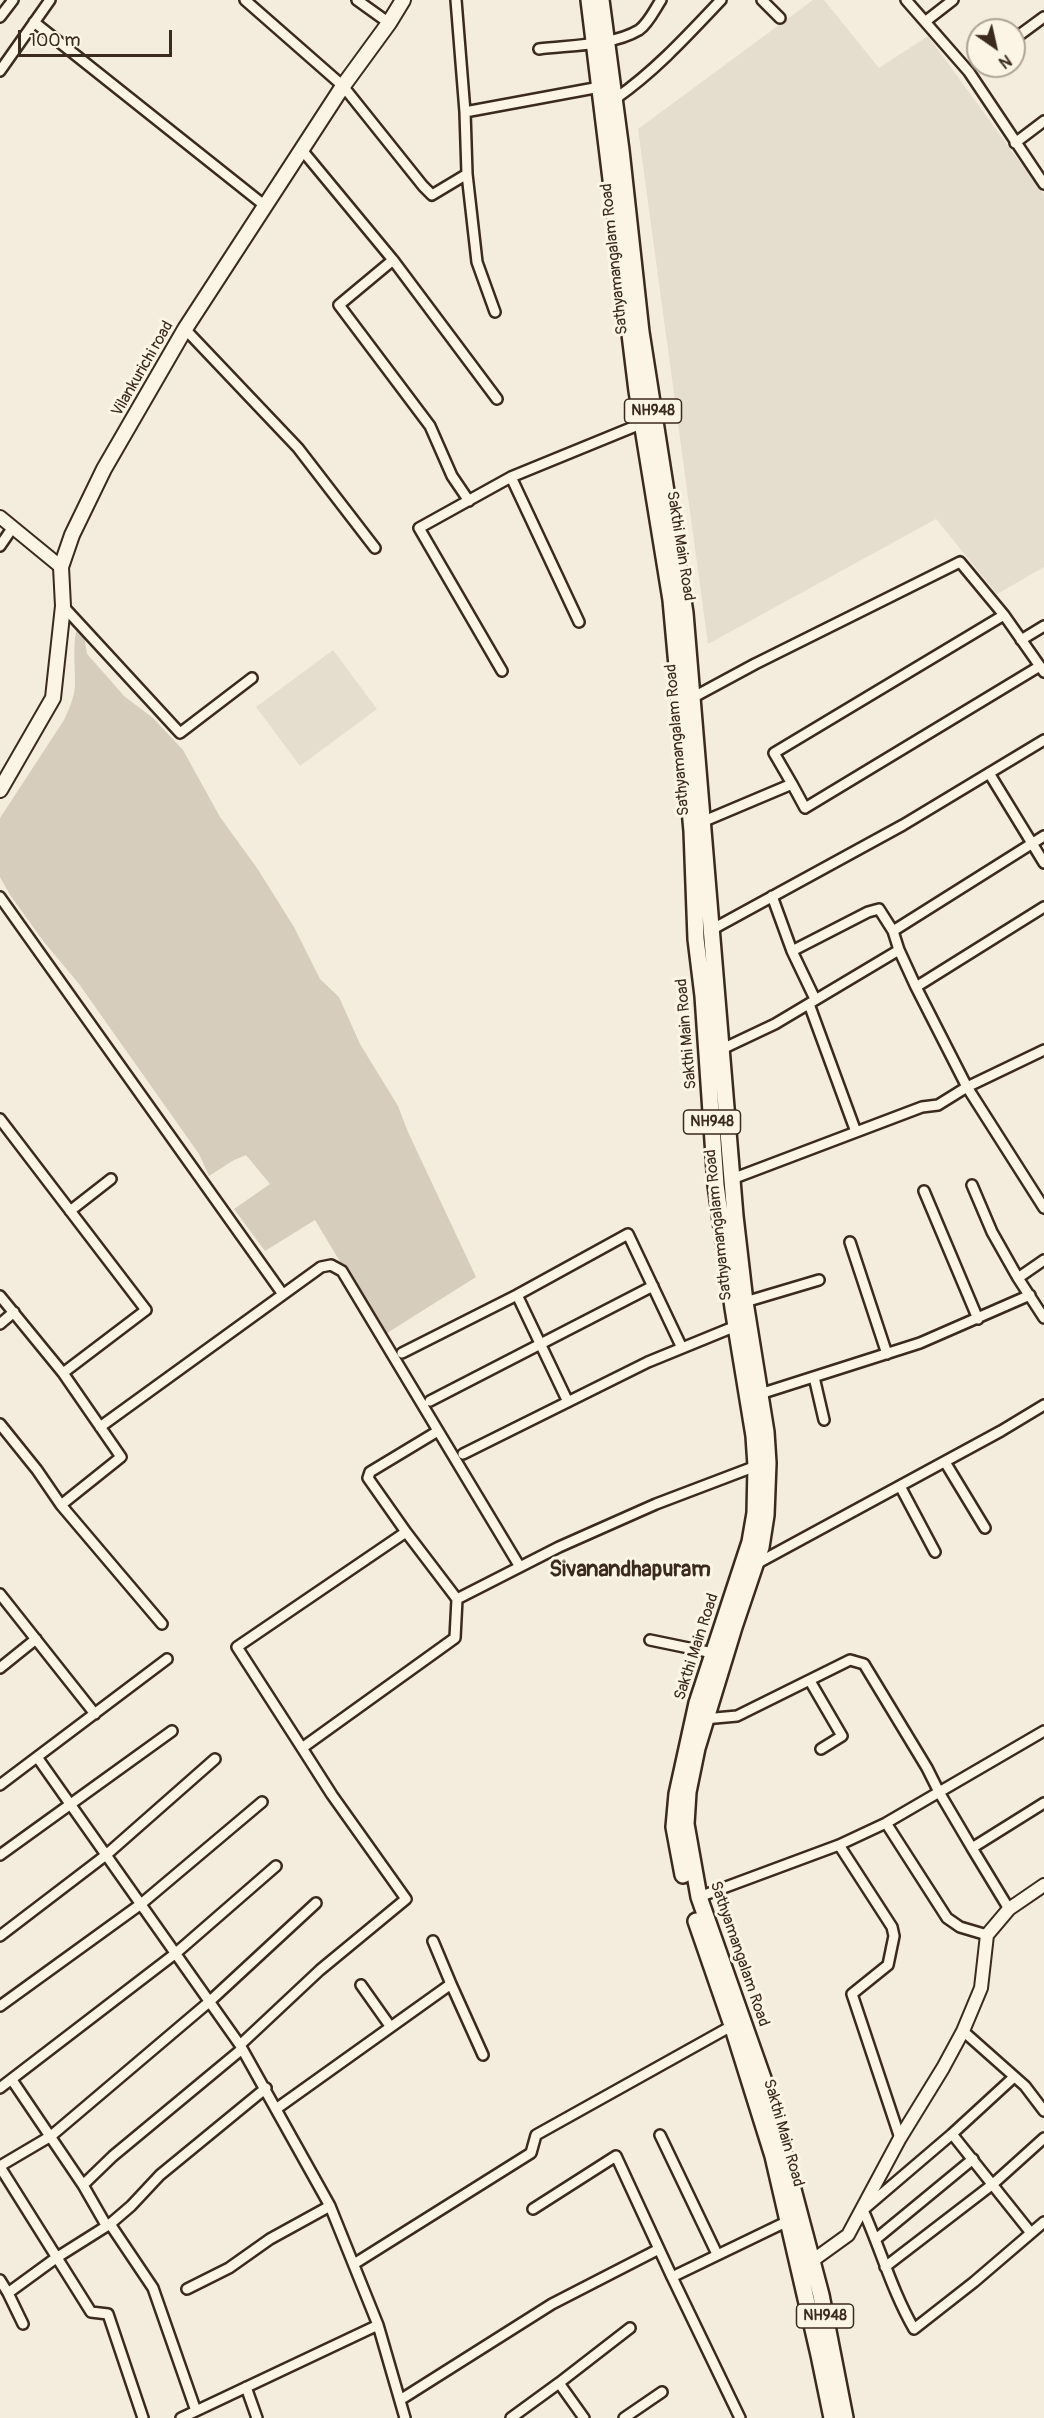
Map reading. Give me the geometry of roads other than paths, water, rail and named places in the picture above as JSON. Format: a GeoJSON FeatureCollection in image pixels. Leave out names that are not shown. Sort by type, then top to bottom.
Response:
{"type":"FeatureCollection","features":[{"type":"Feature","properties":{"kind":"highway","name":"Sakthi Main Road"},"geometry":{"type":"LineString","coordinates":[[589,0],[600,43],[600,87],[637,391],[670,600],[692,831],[696,939],[726,1200],[736,1326],[754,1436],[756,1466],[755,1513],[750,1542],[697,1703],[686,1745],[677,1794],[674,1827],[689,1902],[737,2023],[788,2221]]}},
{"type":"Feature","properties":{"kind":"highway","name":"Sathyamangalam Road"},"geometry":{"type":"LineString","coordinates":[[601,0],[600,43],[615,99],[641,332],[685,613],[732,1179],[726,1200],[760,1394],[768,1463],[766,1515],[761,1547],[704,1719],[688,1792],[686,1824],[699,1897],[737,2023],[765,2084],[812,2260],[833,2351],[844,2418]]}},
{"type":"Feature","properties":{"kind":"highway","name":"NH948"},"geometry":{"type":"LineString","coordinates":[[788,2221],[832,2418]]}},
{"type":"Feature","properties":{"kind":"main road","name":"Vilankurichi road"},"geometry":{"type":"LineString","coordinates":[[0,790],[53,698],[63,606],[62,567],[72,535],[104,469],[184,329],[343,86],[389,24],[403,0]]}},
{"type":"Feature","properties":{"kind":"street"},"geometry":{"type":"LineString","coordinates":[[0,17],[13,0]]}},
{"type":"Feature","properties":{"kind":"street"},"geometry":{"type":"LineString","coordinates":[[0,71],[50,0]]}},
{"type":"Feature","properties":{"kind":"street"},"geometry":{"type":"LineString","coordinates":[[245,0],[343,86],[432,195],[467,174]]}},
{"type":"Feature","properties":{"kind":"street"},"geometry":{"type":"LineString","coordinates":[[357,0],[389,24]]}},
{"type":"Feature","properties":{"kind":"street"},"geometry":{"type":"LineString","coordinates":[[456,0],[465,112],[467,174],[477,262],[495,312]]}},
{"type":"Feature","properties":{"kind":"street"},"geometry":{"type":"LineString","coordinates":[[539,50],[600,43],[640,29],[661,0]]}},
{"type":"Feature","properties":{"kind":"street"},"geometry":{"type":"LineString","coordinates":[[615,99],[664,60],[721,0]]}},
{"type":"Feature","properties":{"kind":"street"},"geometry":{"type":"LineString","coordinates":[[762,0],[780,18]]}},
{"type":"Feature","properties":{"kind":"street"},"geometry":{"type":"LineString","coordinates":[[906,0],[966,68]]}},
{"type":"Feature","properties":{"kind":"street"},"geometry":{"type":"LineString","coordinates":[[926,21],[953,0]]}},
{"type":"Feature","properties":{"kind":"street"},"geometry":{"type":"LineString","coordinates":[[1026,30],[1044,17]]}},
{"type":"Feature","properties":{"kind":"street"},"geometry":{"type":"LineString","coordinates":[[34,22],[264,205]]}},
{"type":"Feature","properties":{"kind":"street"},"geometry":{"type":"LineString","coordinates":[[973,78],[1044,184]]}},
{"type":"Feature","properties":{"kind":"street"},"geometry":{"type":"LineString","coordinates":[[465,112],[600,87]]}},
{"type":"Feature","properties":{"kind":"street"},"geometry":{"type":"LineString","coordinates":[[1015,143],[1044,121]]}},
{"type":"Feature","properties":{"kind":"street"},"geometry":{"type":"LineString","coordinates":[[302,150],[393,260],[497,399]]}},
{"type":"Feature","properties":{"kind":"street"},"geometry":{"type":"LineString","coordinates":[[393,260],[339,305],[430,426],[452,476],[469,501]]}},
{"type":"Feature","properties":{"kind":"street"},"geometry":{"type":"LineString","coordinates":[[184,329],[298,448],[375,548]]}},
{"type":"Feature","properties":{"kind":"street"},"geometry":{"type":"LineString","coordinates":[[502,671],[419,528],[511,477],[643,423]]}},
{"type":"Feature","properties":{"kind":"street"},"geometry":{"type":"LineString","coordinates":[[511,477],[579,622]]}},
{"type":"Feature","properties":{"kind":"street"},"geometry":{"type":"LineString","coordinates":[[0,517],[62,567]]}},
{"type":"Feature","properties":{"kind":"street"},"geometry":{"type":"LineString","coordinates":[[0,546],[14,527]]}},
{"type":"Feature","properties":{"kind":"street"},"geometry":{"type":"LineString","coordinates":[[692,698],[755,664],[960,562],[1004,615],[1042,669],[805,808],[774,753],[1004,615]]}},
{"type":"Feature","properties":{"kind":"street"},"geometry":{"type":"LineString","coordinates":[[63,606],[180,733],[252,678]]}},
{"type":"Feature","properties":{"kind":"street"},"geometry":{"type":"LineString","coordinates":[[1021,640],[1044,626]]}},
{"type":"Feature","properties":{"kind":"street"},"geometry":{"type":"LineString","coordinates":[[711,930],[903,825],[1044,740]]}},
{"type":"Feature","properties":{"kind":"street"},"geometry":{"type":"LineString","coordinates":[[988,774],[1044,863]]}},
{"type":"Feature","properties":{"kind":"street"},"geometry":{"type":"LineString","coordinates":[[702,822],[792,783]]}},
{"type":"Feature","properties":{"kind":"street"},"geometry":{"type":"LineString","coordinates":[[892,931],[1044,836]]}},
{"type":"Feature","properties":{"kind":"street"},"geometry":{"type":"LineString","coordinates":[[772,896],[812,1002],[856,1132]]}},
{"type":"Feature","properties":{"kind":"street"},"geometry":{"type":"LineString","coordinates":[[0,897],[282,1293]]}},
{"type":"Feature","properties":{"kind":"street"},"geometry":{"type":"LineString","coordinates":[[916,987],[1044,907]]}},
{"type":"Feature","properties":{"kind":"street"},"geometry":{"type":"LineString","coordinates":[[792,951],[868,912],[879,909],[892,931],[916,987],[967,1087],[1044,1208]]}},
{"type":"Feature","properties":{"kind":"street"},"geometry":{"type":"LineString","coordinates":[[720,1050],[775,1024],[899,950]]}},
{"type":"Feature","properties":{"kind":"street"},"geometry":{"type":"LineString","coordinates":[[732,1179],[922,1107],[938,1105],[967,1087],[1044,1050]]}},
{"type":"Feature","properties":{"kind":"street"},"geometry":{"type":"LineString","coordinates":[[0,1119],[146,1310],[63,1373]]}},
{"type":"Feature","properties":{"kind":"street"},"geometry":{"type":"LineString","coordinates":[[70,1211],[111,1179]]}},
{"type":"Feature","properties":{"kind":"street"},"geometry":{"type":"LineString","coordinates":[[972,1185],[992,1232],[1044,1318]]}},
{"type":"Feature","properties":{"kind":"street"},"geometry":{"type":"LineString","coordinates":[[924,1191],[978,1319]]}},
{"type":"Feature","properties":{"kind":"street"},"geometry":{"type":"LineString","coordinates":[[402,1353],[517,1295],[628,1234],[682,1348]]}},
{"type":"Feature","properties":{"kind":"street"},"geometry":{"type":"LineString","coordinates":[[850,1242],[887,1354]]}},
{"type":"Feature","properties":{"kind":"street"},"geometry":{"type":"LineString","coordinates":[[1018,1278],[1044,1260]]}},
{"type":"Feature","properties":{"kind":"street"},"geometry":{"type":"LineString","coordinates":[[100,1426],[282,1293],[321,1267],[331,1265],[342,1271],[520,1567]]}},
{"type":"Feature","properties":{"kind":"street"},"geometry":{"type":"LineString","coordinates":[[745,1302],[819,1280]]}},
{"type":"Feature","properties":{"kind":"street"},"geometry":{"type":"LineString","coordinates":[[430,1401],[652,1286]]}},
{"type":"Feature","properties":{"kind":"street"},"geometry":{"type":"LineString","coordinates":[[517,1295],[568,1402]]}},
{"type":"Feature","properties":{"kind":"street"},"geometry":{"type":"LineString","coordinates":[[760,1394],[920,1343],[1030,1295]]}},
{"type":"Feature","properties":{"kind":"street"},"geometry":{"type":"LineString","coordinates":[[0,1296],[63,1373],[121,1457],[61,1505]]}},
{"type":"Feature","properties":{"kind":"street"},"geometry":{"type":"LineString","coordinates":[[0,1324],[14,1312]]}},
{"type":"Feature","properties":{"kind":"street"},"geometry":{"type":"LineString","coordinates":[[463,1454],[648,1362],[736,1326]]}},
{"type":"Feature","properties":{"kind":"street"},"geometry":{"type":"LineString","coordinates":[[814,1377],[824,1420]]}},
{"type":"Feature","properties":{"kind":"street"},"geometry":{"type":"LineString","coordinates":[[756,1564],[1044,1405]]}},
{"type":"Feature","properties":{"kind":"street"},"geometry":{"type":"LineString","coordinates":[[0,1424],[37,1470],[61,1505],[162,1624]]}},
{"type":"Feature","properties":{"kind":"street"},"geometry":{"type":"LineString","coordinates":[[302,1748],[455,1638],[457,1599],[368,1479],[370,1472],[438,1431]]}},
{"type":"Feature","properties":{"kind":"street"},"geometry":{"type":"LineString","coordinates":[[945,1461],[985,1528]]}},
{"type":"Feature","properties":{"kind":"street"},"geometry":{"type":"LineString","coordinates":[[457,1599],[656,1504],[756,1466]]}},
{"type":"Feature","properties":{"kind":"street"},"geometry":{"type":"LineString","coordinates":[[900,1486],[935,1552]]}},
{"type":"Feature","properties":{"kind":"street"},"geometry":{"type":"LineString","coordinates":[[83,2185],[113,2156],[241,2047],[320,1970],[406,1899],[302,1748],[237,1647],[406,1532]]}},
{"type":"Feature","properties":{"kind":"street"},"geometry":{"type":"LineString","coordinates":[[0,1594],[95,1714]]}},
{"type":"Feature","properties":{"kind":"street"},"geometry":{"type":"LineString","coordinates":[[0,1668],[36,1639]]}},
{"type":"Feature","properties":{"kind":"street"},"geometry":{"type":"LineString","coordinates":[[650,1640],[713,1653]]}},
{"type":"Feature","properties":{"kind":"street"},"geometry":{"type":"LineString","coordinates":[[0,1785],[167,1659]]}},
{"type":"Feature","properties":{"kind":"street"},"geometry":{"type":"LineString","coordinates":[[704,1719],[737,1716],[850,1660],[864,1664],[927,1767],[939,1792],[1009,1910]]}},
{"type":"Feature","properties":{"kind":"street"},"geometry":{"type":"LineString","coordinates":[[810,1681],[842,1736],[821,1749]]}},
{"type":"Feature","properties":{"kind":"street"},"geometry":{"type":"LineString","coordinates":[[0,1855],[172,1731]]}},
{"type":"Feature","properties":{"kind":"street"},"geometry":{"type":"LineString","coordinates":[[699,1897],[839,1845],[886,1823],[1044,1731]]}},
{"type":"Feature","properties":{"kind":"street"},"geometry":{"type":"LineString","coordinates":[[36,1757],[176,1953],[241,2047],[266,2088],[330,2206],[378,2325],[405,2418]]}},
{"type":"Feature","properties":{"kind":"street"},"geometry":{"type":"LineString","coordinates":[[0,1936],[106,1855],[215,1760]]}},
{"type":"Feature","properties":{"kind":"street"},"geometry":{"type":"LineString","coordinates":[[0,2006],[141,1904],[262,1802]]}},
{"type":"Feature","properties":{"kind":"street"},"geometry":{"type":"LineString","coordinates":[[972,1848],[1044,1803]]}},
{"type":"Feature","properties":{"kind":"street"},"geometry":{"type":"LineString","coordinates":[[886,1823],[947,1918],[960,1928],[987,1935]]}},
{"type":"Feature","properties":{"kind":"street"},"geometry":{"type":"LineString","coordinates":[[839,1845],[892,1927],[894,1936],[888,1965],[852,1994],[900,2138]]}},
{"type":"Feature","properties":{"kind":"street"},"geometry":{"type":"LineString","coordinates":[[0,2088],[176,1953],[276,1866]]}},
{"type":"Feature","properties":{"kind":"street"},"geometry":{"type":"LineString","coordinates":[[812,2260],[848,2235],[900,2138],[963,2031],[981,1988],[987,1935],[1009,1910],[1044,1885]]}},
{"type":"Feature","properties":{"kind":"street"},"geometry":{"type":"LineString","coordinates":[[143,2418],[108,2314],[91,2312],[0,2167],[51,2136],[209,2002],[316,1903]]}},
{"type":"Feature","properties":{"kind":"street"},"geometry":{"type":"LineString","coordinates":[[433,1941],[483,2055]]}},
{"type":"Feature","properties":{"kind":"street"},"geometry":{"type":"LineString","coordinates":[[276,2109],[451,1984]]}},
{"type":"Feature","properties":{"kind":"street"},"geometry":{"type":"LineString","coordinates":[[361,1985],[390,2026]]}},
{"type":"Feature","properties":{"kind":"street"},"geometry":{"type":"LineString","coordinates":[[354,2264],[531,2153],[536,2134],[737,2023]]}},
{"type":"Feature","properties":{"kind":"street"},"geometry":{"type":"LineString","coordinates":[[963,2031],[1025,2086],[1044,2111]]}},
{"type":"Feature","properties":{"kind":"street"},"geometry":{"type":"LineString","coordinates":[[863,2210],[1014,2077]]}},
{"type":"Feature","properties":{"kind":"street"},"geometry":{"type":"LineString","coordinates":[[12,2080],[108,2225],[153,2288],[196,2411]]}},
{"type":"Feature","properties":{"kind":"street"},"geometry":{"type":"LineString","coordinates":[[8,2293],[56,2258],[108,2225],[144,2193],[160,2175],[266,2088]]}},
{"type":"Feature","properties":{"kind":"street"},"geometry":{"type":"LineString","coordinates":[[952,2134],[1031,2233]]}},
{"type":"Feature","properties":{"kind":"street"},"geometry":{"type":"LineString","coordinates":[[660,2135],[717,2254]]}},
{"type":"Feature","properties":{"kind":"street"},"geometry":{"type":"LineString","coordinates":[[885,2267],[993,2184],[1044,2138]]}},
{"type":"Feature","properties":{"kind":"street"},"geometry":{"type":"LineString","coordinates":[[534,2209],[616,2156],[624,2168],[659,2249],[740,2418]]}},
{"type":"Feature","properties":{"kind":"street"},"geometry":{"type":"LineString","coordinates":[[876,2239],[974,2159]]}},
{"type":"Feature","properties":{"kind":"street"},"geometry":{"type":"LineString","coordinates":[[187,2289],[229,2268],[270,2239],[330,2206]]}},
{"type":"Feature","properties":{"kind":"street"},"geometry":{"type":"LineString","coordinates":[[863,2210],[899,2303],[914,2329],[974,2282],[1044,2222]]}},
{"type":"Feature","properties":{"kind":"street"},"geometry":{"type":"LineString","coordinates":[[672,2277],[788,2221]]}},
{"type":"Feature","properties":{"kind":"street"},"geometry":{"type":"LineString","coordinates":[[400,2400],[552,2304],[659,2249]]}},
{"type":"Feature","properties":{"kind":"street"},"geometry":{"type":"LineString","coordinates":[[0,2280],[23,2324]]}},
{"type":"Feature","properties":{"kind":"street"},"geometry":{"type":"LineString","coordinates":[[181,2418],[378,2325]]}},
{"type":"Feature","properties":{"kind":"street"},"geometry":{"type":"LineString","coordinates":[[511,2418],[630,2328]]}},
{"type":"Feature","properties":{"kind":"street"},"geometry":{"type":"LineString","coordinates":[[558,2384],[584,2418]]}},
{"type":"Feature","properties":{"kind":"street"},"geometry":{"type":"LineString","coordinates":[[246,2387],[257,2418]]}},
{"type":"Feature","properties":{"kind":"street"},"geometry":{"type":"LineString","coordinates":[[624,2418],[662,2392]]}},
{"type":"Feature","properties":{"kind":"district","name":"Sivanandhapuram"},"geometry":{"type":"Point","coordinates":[630,1570]}}]}
